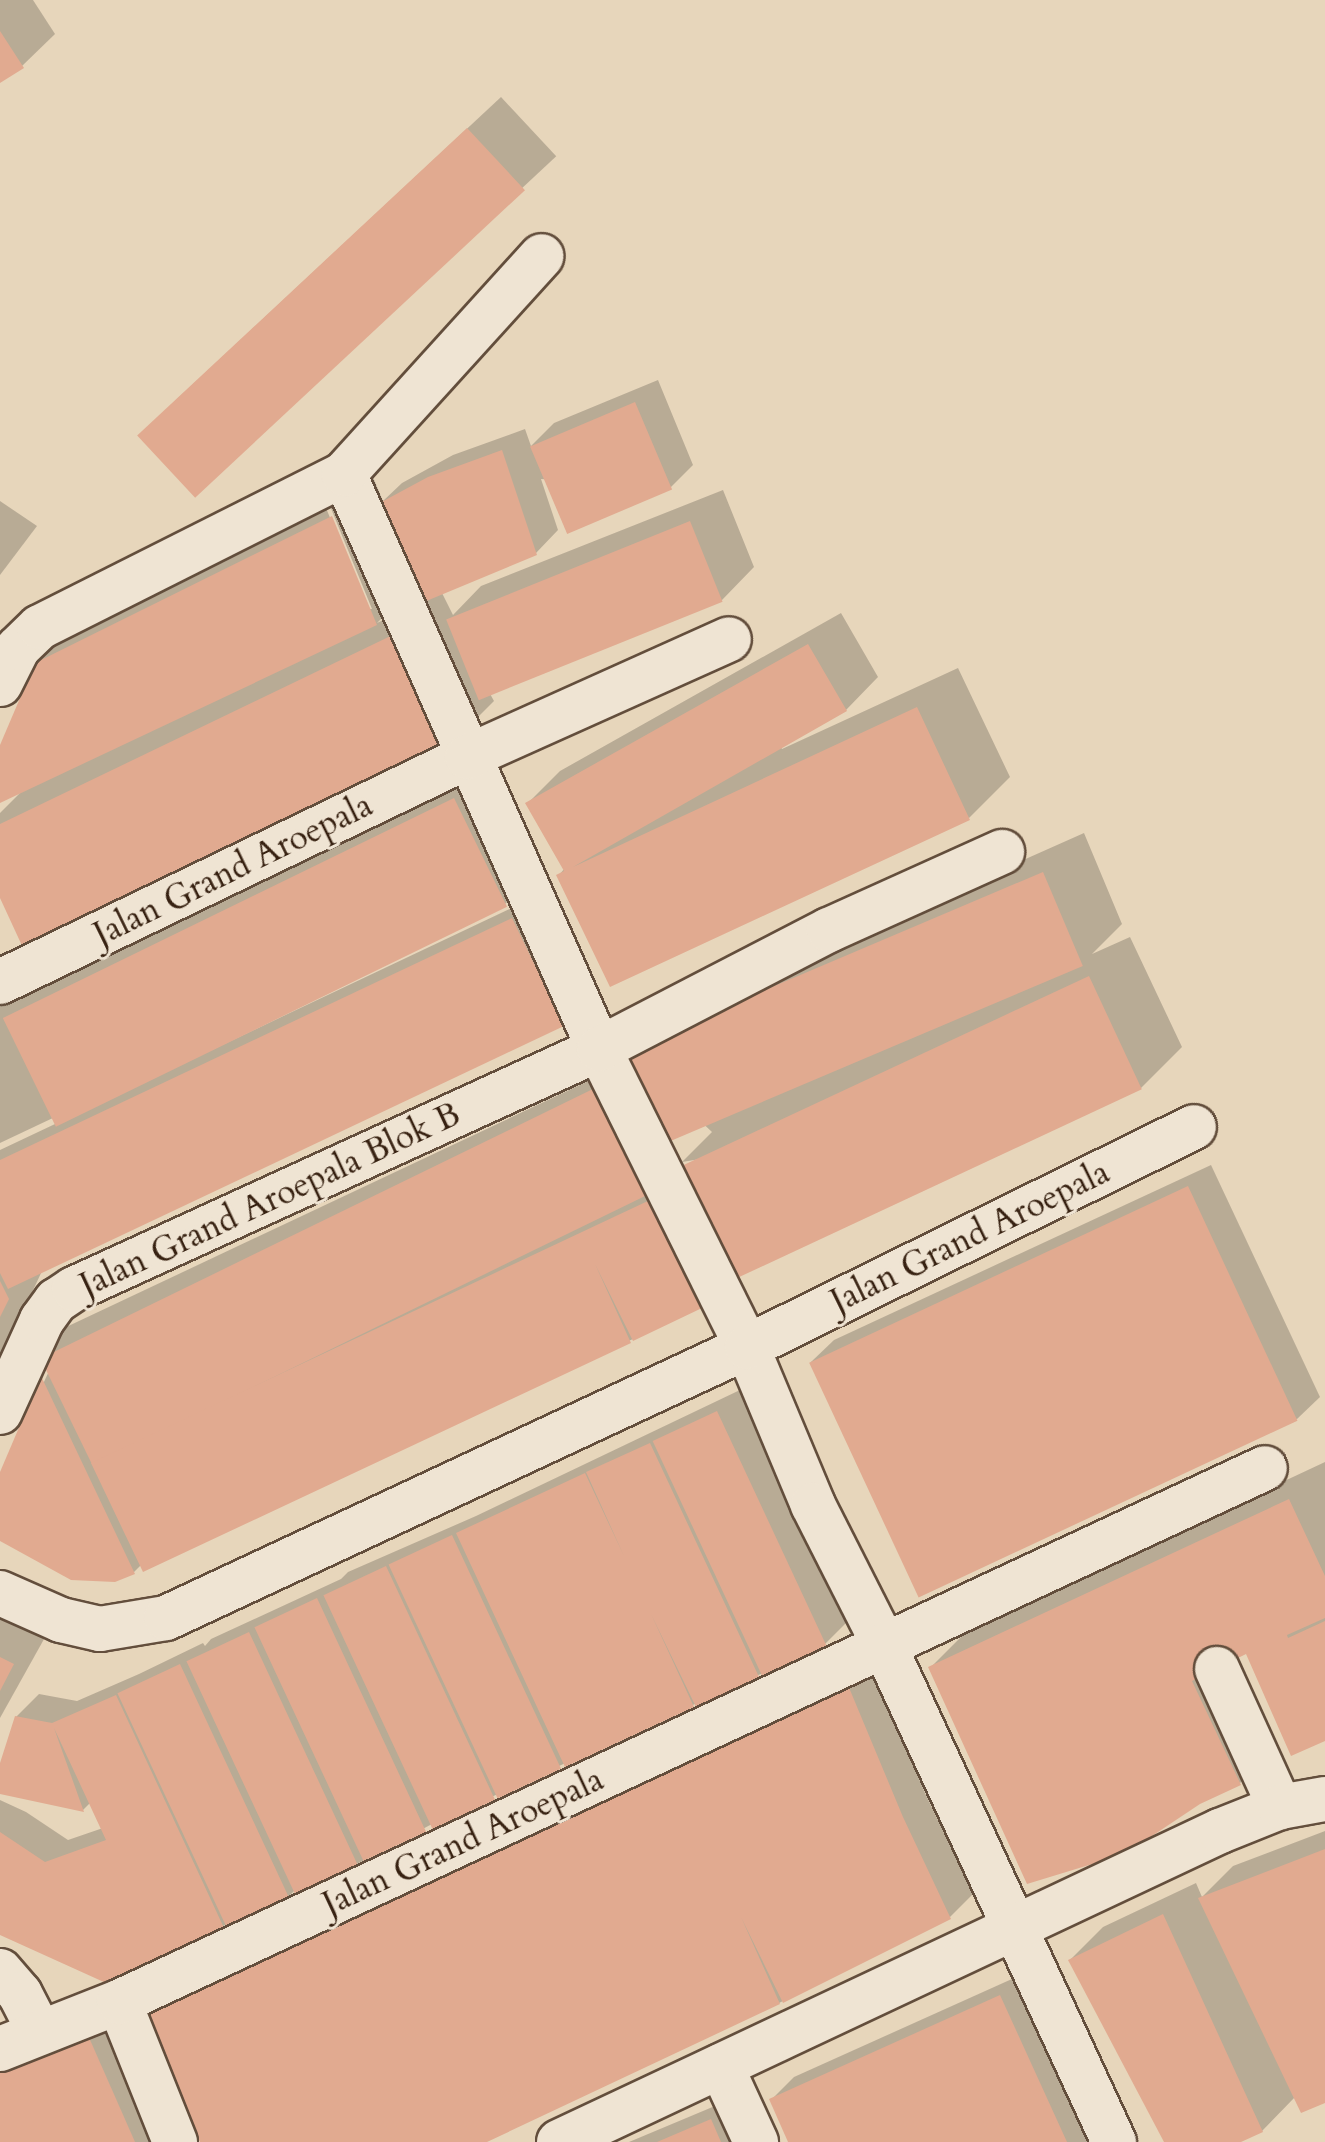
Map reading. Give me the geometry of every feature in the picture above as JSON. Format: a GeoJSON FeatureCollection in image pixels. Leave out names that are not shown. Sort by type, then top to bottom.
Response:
{"type":"FeatureCollection","features":[{"type":"Feature","properties":{"kind":"street"},"geometry":{"type":"LineString","coordinates":[[0,684],[18,648],[40,627],[344,474],[542,256]]}},
{"type":"Feature","properties":{"kind":"street"},"geometry":{"type":"LineString","coordinates":[[344,474],[599,1049],[747,1347],[813,1505],[884,1645],[1114,2142]]}},
{"type":"Feature","properties":{"kind":"street","name":"Jalan Grand Aroepala"},"geometry":{"type":"LineString","coordinates":[[0,982],[467,757],[729,639]]}},
{"type":"Feature","properties":{"kind":"street"},"geometry":{"type":"LineString","coordinates":[[599,1049],[829,930],[1002,852]]}},
{"type":"Feature","properties":{"kind":"street","name":"Jalan Grand Aroepala Blok B"},"geometry":{"type":"LineString","coordinates":[[0,1412],[42,1320],[56,1301],[74,1289],[599,1049]]}},
{"type":"Feature","properties":{"kind":"street","name":"Jalan Grand Aroepala"},"geometry":{"type":"LineString","coordinates":[[0,1593],[61,1620],[100,1629],[166,1618],[747,1347],[1194,1127]]}},
{"type":"Feature","properties":{"kind":"street","name":"Jalan Grand Aroepala"},"geometry":{"type":"LineString","coordinates":[[0,2049],[39,2031],[119,2002],[1265,1468]]}},
{"type":"Feature","properties":{"kind":"street"},"geometry":{"type":"LineString","coordinates":[[1217,1669],[1280,1807]]}},
{"type":"Feature","properties":{"kind":"street"},"geometry":{"type":"LineString","coordinates":[[559,2142],[1220,1831],[1280,1807],[1325,1799]]}},
{"type":"Feature","properties":{"kind":"street"},"geometry":{"type":"LineString","coordinates":[[0,1971],[20,1994],[39,2031]]}},
{"type":"Feature","properties":{"kind":"street"},"geometry":{"type":"LineString","coordinates":[[119,2002],[175,2142]]}},
{"type":"Feature","properties":{"kind":"street"},"geometry":{"type":"LineString","coordinates":[[721,2066],[756,2142]]}},
{"type":"Feature","properties":{"kind":"building"},"geometry":{"type":"Polygon","coordinates":[[[0,31],[24,68],[0,83],[0,31]]]}},
{"type":"Feature","properties":{"kind":"building"},"geometry":{"type":"Polygon","coordinates":[[[467,128],[525,190],[195,498],[137,436],[467,128]]]}},
{"type":"Feature","properties":{"kind":"building"},"geometry":{"type":"Polygon","coordinates":[[[635,402],[672,489],[567,534],[530,447],[635,402]]]}},
{"type":"Feature","properties":{"kind":"building"},"geometry":{"type":"Polygon","coordinates":[[[502,450],[537,555],[424,602],[376,505],[428,477],[502,450]]]}},
{"type":"Feature","properties":{"kind":"building"},"geometry":{"type":"Polygon","coordinates":[[[332,516],[377,625],[0,803],[0,745],[35,663],[332,516]]]}},
{"type":"Feature","properties":{"kind":"building"},"geometry":{"type":"Polygon","coordinates":[[[690,521],[723,602],[479,700],[446,620],[690,521]]]}},
{"type":"Feature","properties":{"kind":"building"},"geometry":{"type":"Polygon","coordinates":[[[401,631],[454,743],[24,950],[0,898],[0,824],[401,631]]]}},
{"type":"Feature","properties":{"kind":"building"},"geometry":{"type":"Polygon","coordinates":[[[808,644],[847,711],[573,867],[917,707],[970,820],[610,987],[556,875],[564,871],[525,803],[808,644]]]}},
{"type":"Feature","properties":{"kind":"building"},"geometry":{"type":"Polygon","coordinates":[[[454,798],[507,907],[56,1127],[3,1018],[454,798]]]}},
{"type":"Feature","properties":{"kind":"building"},"geometry":{"type":"Polygon","coordinates":[[[1043,872],[1083,966],[666,1143],[626,1049],[1043,872]]]}},
{"type":"Feature","properties":{"kind":"building"},"geometry":{"type":"Polygon","coordinates":[[[512,918],[564,1026],[8,1289],[0,1273],[0,1160],[512,918]]]}},
{"type":"Feature","properties":{"kind":"building"},"geometry":{"type":"Polygon","coordinates":[[[1089,976],[1142,1089],[735,1279],[682,1166],[1089,976]]]}},
{"type":"Feature","properties":{"kind":"building"},"geometry":{"type":"Polygon","coordinates":[[[595,1088],[647,1195],[93,1465],[40,1358],[595,1088]]]}},
{"type":"Feature","properties":{"kind":"building"},"geometry":{"type":"Polygon","coordinates":[[[1188,1186],[1297,1421],[919,1597],[809,1363],[1188,1186]]]}},
{"type":"Feature","properties":{"kind":"building"},"geometry":{"type":"Polygon","coordinates":[[[650,1200],[702,1308],[633,1341],[595,1264],[631,1343],[143,1572],[91,1463],[650,1200]]]}},
{"type":"Feature","properties":{"kind":"building"},"geometry":{"type":"Polygon","coordinates":[[[0,1281],[9,1299],[0,1317],[0,1281]]]}},
{"type":"Feature","properties":{"kind":"building"},"geometry":{"type":"Polygon","coordinates":[[[41,1376],[135,1574],[115,1582],[71,1580],[0,1541],[0,1472],[41,1376]]]}},
{"type":"Feature","properties":{"kind":"building"},"geometry":{"type":"Polygon","coordinates":[[[717,1411],[826,1646],[762,1676],[653,1441],[717,1411]]]}},
{"type":"Feature","properties":{"kind":"building"},"geometry":{"type":"Polygon","coordinates":[[[650,1443],[759,1677],[696,1707],[651,1614],[694,1707],[565,1767],[456,1533],[585,1473],[624,1556],[586,1472],[650,1443]]]}},
{"type":"Feature","properties":{"kind":"building"},"geometry":{"type":"Polygon","coordinates":[[[1289,1499],[1325,1576],[1325,1618],[1287,1635],[1288,1638],[1325,1621],[1325,1741],[1291,1756],[1246,1654],[1192,1681],[1241,1785],[1200,1804],[1125,1854],[1027,1884],[928,1667],[1289,1499]]]}},
{"type":"Feature","properties":{"kind":"building"},"geometry":{"type":"Polygon","coordinates":[[[452,1535],[561,1769],[498,1798],[389,1565],[452,1535]]]}},
{"type":"Feature","properties":{"kind":"building"},"geometry":{"type":"Polygon","coordinates":[[[386,1566],[495,1800],[433,1829],[323,1595],[386,1566]]]}},
{"type":"Feature","properties":{"kind":"building"},"geometry":{"type":"Polygon","coordinates":[[[317,1598],[426,1832],[364,1861],[254,1627],[317,1598]]]}},
{"type":"Feature","properties":{"kind":"building"},"geometry":{"type":"Polygon","coordinates":[[[249,1632],[358,1866],[296,1895],[186,1661],[249,1632]]]}},
{"type":"Feature","properties":{"kind":"building"},"geometry":{"type":"Polygon","coordinates":[[[0,1657],[14,1664],[0,1691],[0,1657]]]}},
{"type":"Feature","properties":{"kind":"building"},"geometry":{"type":"Polygon","coordinates":[[[180,1664],[289,1898],[227,1927],[117,1693],[180,1664]]]}},
{"type":"Feature","properties":{"kind":"building"},"geometry":{"type":"Polygon","coordinates":[[[845,1678],[903,1817],[951,1919],[783,2003],[741,1917],[780,2004],[487,2142],[200,2142],[143,2017],[513,1835],[626,1791],[621,1779],[845,1678]]]}},
{"type":"Feature","properties":{"kind":"building"},"geometry":{"type":"Polygon","coordinates":[[[116,1695],[224,1928],[106,1983],[0,1935],[0,1832],[45,1862],[106,1840],[54,1728],[84,1812],[0,1794],[0,1763],[15,1716],[52,1723],[116,1695]]]}},
{"type":"Feature","properties":{"kind":"building"},"geometry":{"type":"Polygon","coordinates":[[[1325,1849],[1325,2103],[1301,2113],[1198,1898],[1325,1849]]]}},
{"type":"Feature","properties":{"kind":"building"},"geometry":{"type":"Polygon","coordinates":[[[1163,1914],[1263,2132],[1241,2142],[1164,2142],[1068,1960],[1163,1914]]]}},
{"type":"Feature","properties":{"kind":"building"},"geometry":{"type":"Polygon","coordinates":[[[1000,1995],[1067,2142],[788,2142],[769,2099],[1000,1995]]]}},
{"type":"Feature","properties":{"kind":"building"},"geometry":{"type":"Polygon","coordinates":[[[87,2033],[135,2142],[0,2142],[0,2071],[87,2033]]]}},
{"type":"Feature","properties":{"kind":"building"},"geometry":{"type":"Polygon","coordinates":[[[711,2119],[721,2142],[657,2142],[711,2119]]]}}]}
